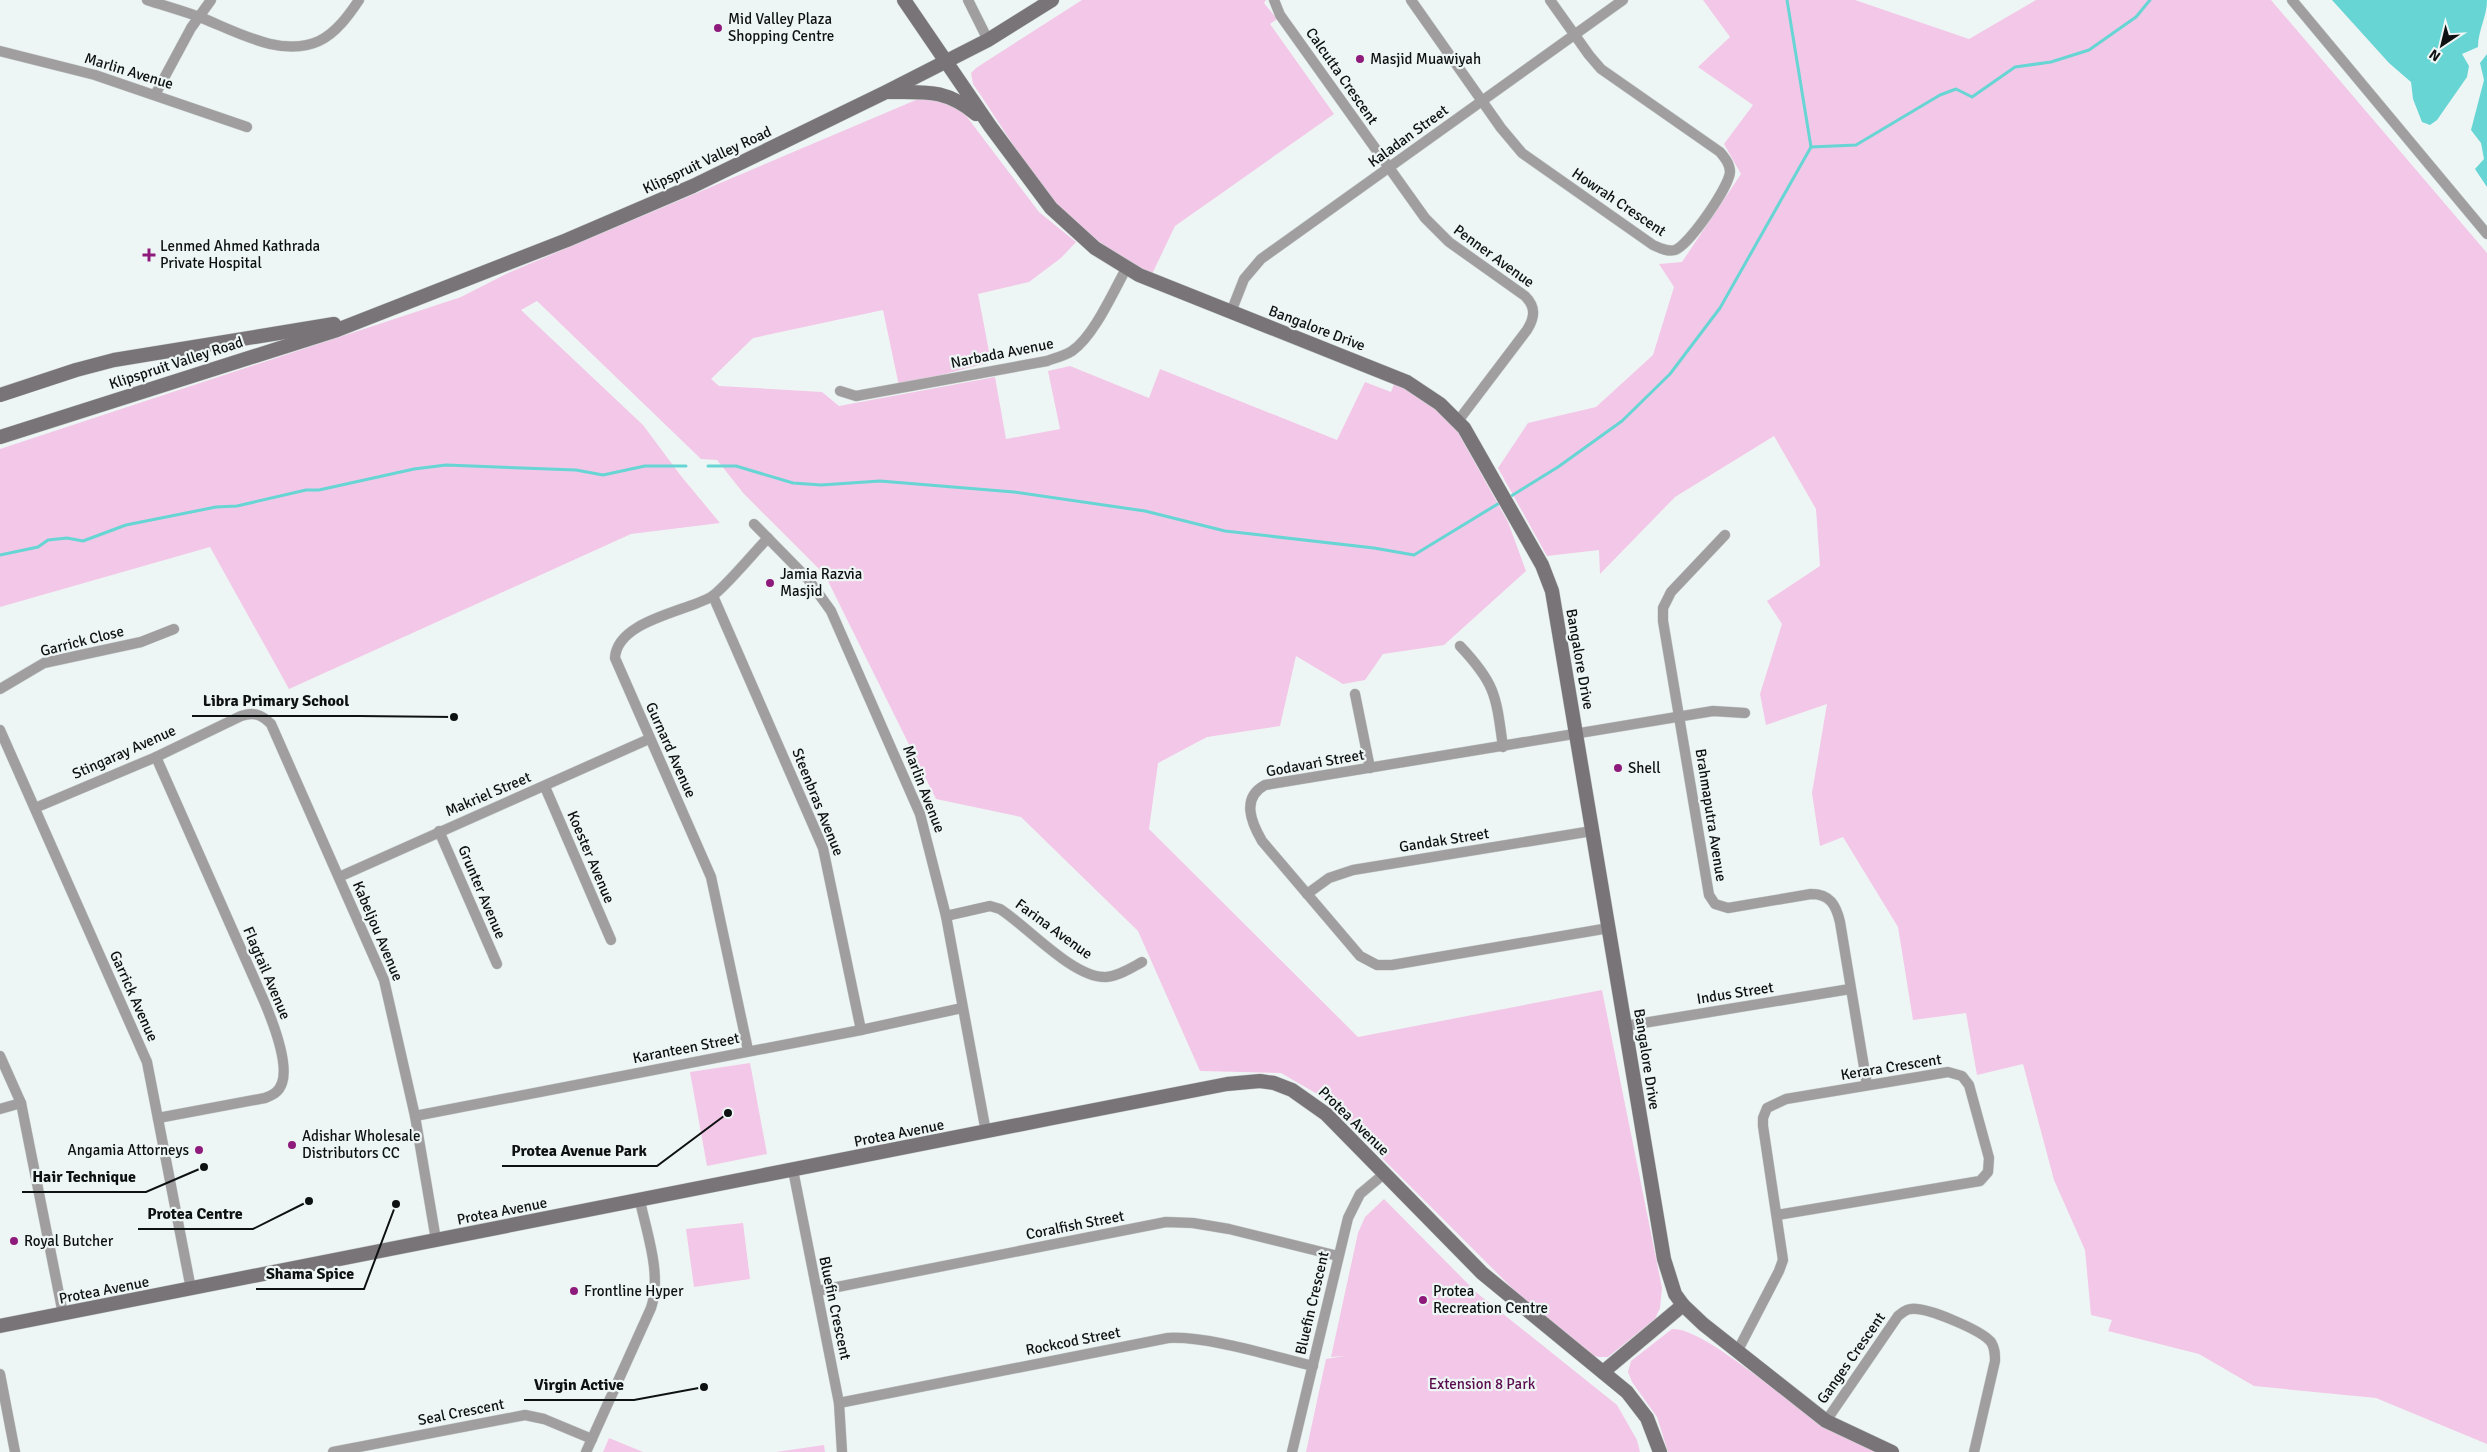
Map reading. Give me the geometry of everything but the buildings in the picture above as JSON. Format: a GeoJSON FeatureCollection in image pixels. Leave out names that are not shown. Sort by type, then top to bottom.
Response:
{"type":"FeatureCollection","features":[{"type":"Feature","properties":{"kind":"street"},"geometry":{"type":"LineString","coordinates":[[147,0],[159,2],[270,44],[305,45],[328,36],[346,18],[359,0]]}},
{"type":"Feature","properties":{"kind":"street"},"geometry":{"type":"LineString","coordinates":[[156,94],[185,39],[211,0]]}},
{"type":"Feature","properties":{"kind":"street","name":"Bangalore Drive"},"geometry":{"type":"LineString","coordinates":[[904,0],[990,126],[1062,221],[1095,248],[1126,269],[1407,382],[1423,390],[1458,421],[1500,488],[1545,571],[1552,591],[1664,1259],[1672,1287],[1683,1305],[1737,1352],[1826,1421],[1892,1452]]}},
{"type":"Feature","properties":{"kind":"street"},"geometry":{"type":"LineString","coordinates":[[968,0],[988,40]]}},
{"type":"Feature","properties":{"kind":"street","name":"Klipspruit Valley Road"},"geometry":{"type":"LineString","coordinates":[[0,437],[337,330],[362,318],[494,269],[649,206],[886,92],[988,40],[1052,0]]}},
{"type":"Feature","properties":{"kind":"street","name":"Calcutta Crescent"},"geometry":{"type":"LineString","coordinates":[[1274,0],[1280,15],[1389,168]]}},
{"type":"Feature","properties":{"kind":"street"},"geometry":{"type":"LineString","coordinates":[[1411,0],[1483,100]]}},
{"type":"Feature","properties":{"kind":"street","name":"Howrah Crescent"},"geometry":{"type":"LineString","coordinates":[[1483,100],[1511,142],[1532,161],[1653,245],[1668,251],[1681,247],[1726,185],[1730,172],[1726,160],[1720,152],[1602,69],[1550,0]]}},
{"type":"Feature","properties":{"kind":"street","name":"Kaladan Street"},"geometry":{"type":"LineString","coordinates":[[1231,312],[1244,279],[1261,259],[1623,0]]}},
{"type":"Feature","properties":{"kind":"street"},"geometry":{"type":"LineString","coordinates":[[2292,0],[2487,234]]}},
{"type":"Feature","properties":{"kind":"street","name":"Marlin Avenue"},"geometry":{"type":"LineString","coordinates":[[0,51],[96,74],[247,127]]}},
{"type":"Feature","properties":{"kind":"street"},"geometry":{"type":"LineString","coordinates":[[886,92],[944,94],[961,101],[990,126]]}},
{"type":"Feature","properties":{"kind":"street","name":"Penner Avenue"},"geometry":{"type":"LineString","coordinates":[[1389,168],[1425,218],[1440,235],[1525,296],[1533,306],[1534,316],[1527,330],[1458,421]]}},
{"type":"Feature","properties":{"kind":"street","name":"Narbada Avenue"},"geometry":{"type":"LineString","coordinates":[[840,391],[856,396],[1046,361],[1065,355],[1074,350],[1090,331],[1126,269]]}},
{"type":"Feature","properties":{"kind":"street","name":"Klipspruit Valley Road"},"geometry":{"type":"LineString","coordinates":[[0,395],[76,370],[114,360],[362,318]]}},
{"type":"Feature","properties":{"kind":"street","name":"Marlin Avenue"},"geometry":{"type":"LineString","coordinates":[[754,524],[817,588],[843,634],[920,814],[946,916],[986,1132]]}},
{"type":"Feature","properties":{"kind":"street","name":"Brahmaputra Avenue"},"geometry":{"type":"LineString","coordinates":[[1725,535],[1671,592],[1663,608],[1663,621],[1706,882],[1712,900],[1719,907],[1728,908],[1811,894],[1828,898],[1837,910],[1867,1085]]}},
{"type":"Feature","properties":{"kind":"street","name":"Gurnard Avenue"},"geometry":{"type":"LineString","coordinates":[[748,1050],[715,890],[706,864],[649,739],[615,658],[618,643],[631,630],[713,596],[768,538]]}},
{"type":"Feature","properties":{"kind":"street","name":"Steenbras Avenue"},"geometry":{"type":"LineString","coordinates":[[713,596],[823,848],[861,1030]]}},
{"type":"Feature","properties":{"kind":"street","name":"Garrick Close"},"geometry":{"type":"LineString","coordinates":[[0,689],[44,663],[141,642],[174,629]]}},
{"type":"Feature","properties":{"kind":"street"},"geometry":{"type":"LineString","coordinates":[[1460,646],[1491,684],[1498,708],[1503,747]]}},
{"type":"Feature","properties":{"kind":"street"},"geometry":{"type":"LineString","coordinates":[[1355,694],[1370,768]]}},
{"type":"Feature","properties":{"kind":"street","name":"Godavari Street"},"geometry":{"type":"LineString","coordinates":[[1609,928],[1392,965],[1378,965],[1360,956],[1256,832],[1251,813],[1252,795],[1265,785],[1723,710],[1745,713]]}},
{"type":"Feature","properties":{"kind":"street","name":"Stingaray Avenue"},"geometry":{"type":"LineString","coordinates":[[35,808],[156,757],[196,736],[249,713],[261,715],[276,732]]}},
{"type":"Feature","properties":{"kind":"street","name":"Garrick Avenue"},"geometry":{"type":"LineString","coordinates":[[0,730],[144,1055],[192,1289]]}},
{"type":"Feature","properties":{"kind":"street","name":"Kabeljou Avenue"},"geometry":{"type":"LineString","coordinates":[[276,732],[384,980],[415,1116],[436,1240]]}},
{"type":"Feature","properties":{"kind":"street","name":"Makriel Street"},"geometry":{"type":"LineString","coordinates":[[339,877],[439,831],[545,787],[649,739]]}},
{"type":"Feature","properties":{"kind":"street","name":"Flagtail Avenue"},"geometry":{"type":"LineString","coordinates":[[156,757],[267,1008],[275,1031],[284,1076],[278,1092],[266,1098],[158,1118]]}},
{"type":"Feature","properties":{"kind":"street","name":"Koester Avenue"},"geometry":{"type":"LineString","coordinates":[[545,787],[610,940]]}},
{"type":"Feature","properties":{"kind":"street","name":"Grunter Avenue"},"geometry":{"type":"LineString","coordinates":[[439,831],[496,964]]}},
{"type":"Feature","properties":{"kind":"street","name":"Gandak Street"},"geometry":{"type":"LineString","coordinates":[[1307,894],[1329,878],[1354,870],[1592,831]]}},
{"type":"Feature","properties":{"kind":"street","name":"Farina Avenue"},"geometry":{"type":"LineString","coordinates":[[946,916],[990,906],[1000,909],[1067,961],[1098,976],[1114,976],[1142,962]]}},
{"type":"Feature","properties":{"kind":"street","name":"Indus Street"},"geometry":{"type":"LineString","coordinates":[[1624,1026],[1850,989]]}},
{"type":"Feature","properties":{"kind":"street","name":"Karanteen Street"},"geometry":{"type":"LineString","coordinates":[[415,1116],[748,1050],[861,1030],[962,1008]]}},
{"type":"Feature","properties":{"kind":"street"},"geometry":{"type":"LineString","coordinates":[[0,1056],[21,1103],[63,1314]]}},
{"type":"Feature","properties":{"kind":"street","name":"Kerara Crescent"},"geometry":{"type":"LineString","coordinates":[[1948,1072],[1962,1076],[1973,1094],[1989,1158],[1990,1166],[1984,1177],[1971,1184],[1777,1215],[1763,1126],[1767,1108],[1786,1099],[1867,1085],[1948,1072]]}},
{"type":"Feature","properties":{"kind":"street","name":"Protea Avenue"},"geometry":{"type":"LineString","coordinates":[[0,1326],[1227,1084],[1260,1081],[1284,1086],[1306,1098],[1326,1114],[1501,1290],[1627,1392],[1642,1409],[1653,1430],[1660,1452]]}},
{"type":"Feature","properties":{"kind":"street"},"geometry":{"type":"LineString","coordinates":[[0,1109],[21,1103]]}},
{"type":"Feature","properties":{"kind":"street","name":"Bluefin Crescent"},"geometry":{"type":"LineString","coordinates":[[793,1170],[839,1402],[842,1452]]}},
{"type":"Feature","properties":{"kind":"street","name":"Bluefin Crescent"},"geometry":{"type":"LineString","coordinates":[[1292,1452],[1348,1218],[1356,1199],[1385,1173]]}},
{"type":"Feature","properties":{"kind":"street"},"geometry":{"type":"LineString","coordinates":[[586,1452],[651,1308],[655,1292],[654,1270],[640,1200]]}},
{"type":"Feature","properties":{"kind":"street"},"geometry":{"type":"LineString","coordinates":[[1737,1352],[1782,1265],[1782,1243],[1777,1215]]}},
{"type":"Feature","properties":{"kind":"street","name":"Coralfish Street"},"geometry":{"type":"LineString","coordinates":[[817,1291],[1166,1222],[1193,1222],[1338,1256]]}},
{"type":"Feature","properties":{"kind":"street"},"geometry":{"type":"LineString","coordinates":[[1603,1372],[1683,1305]]}},
{"type":"Feature","properties":{"kind":"street","name":"Ganges Crescent"},"geometry":{"type":"LineString","coordinates":[[1826,1421],[1898,1316],[1910,1309],[1926,1311],[1980,1334],[1992,1344],[1994,1349],[1995,1361],[1974,1452]]}},
{"type":"Feature","properties":{"kind":"street","name":"Rockcod Street"},"geometry":{"type":"LineString","coordinates":[[839,1402],[1180,1337],[1211,1342],[1313,1366]]}},
{"type":"Feature","properties":{"kind":"street"},"geometry":{"type":"LineString","coordinates":[[0,1374],[16,1452]]}},
{"type":"Feature","properties":{"kind":"street","name":"Seal Crescent"},"geometry":{"type":"LineString","coordinates":[[333,1452],[524,1415],[544,1419],[592,1439]]}},
{"type":"Feature","properties":{"kind":"green space"},"geometry":{"type":"Polygon","coordinates":[[[1082,0],[1266,0],[1264,3],[1277,19],[1270,24],[1334,114],[1175,226],[1152,274],[1087,233],[1064,212],[1032,173],[973,84],[971,73],[976,68],[1082,0]]]}},
{"type":"Feature","properties":{"kind":"green space"},"geometry":{"type":"Polygon","coordinates":[[[1703,0],[1855,0],[1969,39],[2036,0],[2271,0],[2487,253],[2487,1444],[2376,1398],[2254,1386],[2199,1354],[2108,1331],[2112,1320],[2091,1315],[2085,1250],[2054,1180],[2023,1064],[1977,1075],[1966,1013],[1913,1020],[1898,927],[1843,837],[1820,846],[1812,793],[1827,704],[1766,725],[1760,694],[1782,624],[1767,601],[1820,566],[1816,509],[1774,436],[1675,497],[1600,574],[1599,550],[1547,556],[1498,468],[1528,423],[1596,407],[1653,355],[1674,287],[1659,264],[1682,262],[1741,174],[1724,144],[1753,105],[1698,67],[1730,37],[1703,0]]]}},
{"type":"Feature","properties":{"kind":"green space"},"geometry":{"type":"Polygon","coordinates":[[[923,97],[945,99],[964,113],[1039,212],[1076,242],[1061,258],[1029,282],[978,294],[991,362],[899,386],[883,310],[753,338],[711,379],[719,386],[822,392],[839,406],[995,377],[1006,439],[1060,429],[1048,371],[1070,366],[1149,398],[1160,369],[1337,440],[1365,382],[1391,392],[1394,384],[1407,389],[1438,411],[1456,429],[1508,522],[1526,571],[1444,645],[1383,654],[1365,680],[1343,684],[1296,656],[1280,726],[1207,737],[1158,763],[1149,829],[1358,1037],[1602,990],[1662,1288],[1660,1308],[1655,1319],[1608,1357],[1588,1354],[1516,1292],[1319,1095],[1281,1073],[1200,1071],[1138,931],[1021,817],[936,799],[825,575],[744,494],[717,460],[701,459],[537,301],[521,310],[643,425],[681,476],[720,523],[631,534],[289,689],[210,547],[0,607],[0,449],[461,297],[508,273],[923,97]]]}},
{"type":"Feature","properties":{"kind":"green space"},"geometry":{"type":"Polygon","coordinates":[[[750,1063],[767,1154],[707,1166],[690,1072],[750,1063]]]}},
{"type":"Feature","properties":{"kind":"green space","name":"Extension 8 Park"},"geometry":{"type":"Polygon","coordinates":[[[1384,1199],[1477,1293],[1617,1405],[1637,1440],[1640,1452],[1306,1452],[1326,1359],[1344,1356],[1331,1357],[1358,1233],[1365,1217],[1384,1199]]]}},
{"type":"Feature","properties":{"kind":"green space"},"geometry":{"type":"Polygon","coordinates":[[[743,1223],[750,1279],[694,1287],[686,1229],[743,1223]]]}},
{"type":"Feature","properties":{"kind":"green space"},"geometry":{"type":"Polygon","coordinates":[[[1672,1329],[1687,1332],[1727,1354],[1814,1420],[1848,1439],[1879,1452],[1668,1452],[1657,1417],[1632,1382],[1628,1372],[1631,1361],[1672,1329]]]}},
{"type":"Feature","properties":{"kind":"green space"},"geometry":{"type":"Polygon","coordinates":[[[609,1438],[643,1452],[603,1452],[609,1438]]]}},
{"type":"Feature","properties":{"kind":"green space"},"geometry":{"type":"Polygon","coordinates":[[[824,1445],[825,1452],[776,1452],[824,1445]]]}},
{"type":"Feature","properties":{"kind":"water"},"geometry":{"type":"Polygon","coordinates":[[[2332,0],[2487,0],[2478,47],[2462,54],[2469,66],[2467,77],[2437,120],[2430,125],[2422,122],[2413,99],[2411,82],[2389,63],[2332,0]]]}},
{"type":"Feature","properties":{"kind":"water"},"geometry":{"type":"Polygon","coordinates":[[[2487,54],[2487,187],[2475,169],[2484,159],[2481,143],[2471,130],[2484,80],[2480,63],[2487,54]]]}},
{"type":"Feature","properties":{"kind":"waterway"},"geometry":{"type":"LineString","coordinates":[[1508,498],[1558,467],[1622,421],[1670,374],[1720,308],[1811,147],[1787,0]]}},
{"type":"Feature","properties":{"kind":"waterway"},"geometry":{"type":"LineString","coordinates":[[1811,147],[1856,145],[1940,95],[1956,89],[1972,97],[2015,67],[2051,62],[2089,50],[2136,17],[2150,0]]}},
{"type":"Feature","properties":{"kind":"waterway"},"geometry":{"type":"LineString","coordinates":[[0,555],[38,547],[48,540],[67,538],[83,541],[126,525],[216,507],[237,506],[306,490],[319,490],[414,469],[446,465],[576,470],[603,475],[645,466],[686,466]]}},
{"type":"Feature","properties":{"kind":"waterway"},"geometry":{"type":"LineString","coordinates":[[708,466],[736,466],[793,483],[821,485],[880,481],[1014,492],[1145,511],[1225,531],[1374,548],[1414,555],[1501,502]]}},
{"type":"Feature","properties":{"kind":"place","name":"Mid Valley Plaza Shopping Centre"},"geometry":{"type":"Point","coordinates":[718,28]}},
{"type":"Feature","properties":{"kind":"place","name":"Masjid Muawiyah"},"geometry":{"type":"Point","coordinates":[1360,59]}},
{"type":"Feature","properties":{"kind":"place","name":"Lenmed Ahmed Kathrada Private Hospital"},"geometry":{"type":"Point","coordinates":[149,255]}},
{"type":"Feature","properties":{"kind":"place","name":"Jamia Razvia Masjid"},"geometry":{"type":"Point","coordinates":[770,583]}},
{"type":"Feature","properties":{"kind":"place","name":"Libra Primary School"},"geometry":{"type":"Point","coordinates":[454,717]}},
{"type":"Feature","properties":{"kind":"place","name":"Shell"},"geometry":{"type":"Point","coordinates":[1618,768]}},
{"type":"Feature","properties":{"kind":"place","name":"Protea Avenue Park"},"geometry":{"type":"Point","coordinates":[728,1113]}},
{"type":"Feature","properties":{"kind":"place","name":"Adishar Wholesale Distributors CC"},"geometry":{"type":"Point","coordinates":[292,1145]}},
{"type":"Feature","properties":{"kind":"place","name":"Angamia Attorneys"},"geometry":{"type":"Point","coordinates":[199,1150]}},
{"type":"Feature","properties":{"kind":"place","name":"Hair Technique"},"geometry":{"type":"Point","coordinates":[204,1167]}},
{"type":"Feature","properties":{"kind":"place","name":"Protea Centre"},"geometry":{"type":"Point","coordinates":[309,1201]}},
{"type":"Feature","properties":{"kind":"place","name":"Shama Spice"},"geometry":{"type":"Point","coordinates":[396,1204]}},
{"type":"Feature","properties":{"kind":"place","name":"Royal Butcher"},"geometry":{"type":"Point","coordinates":[14,1241]}},
{"type":"Feature","properties":{"kind":"place","name":"Frontline Hyper"},"geometry":{"type":"Point","coordinates":[574,1291]}},
{"type":"Feature","properties":{"kind":"place","name":"Protea Recreation Centre"},"geometry":{"type":"Point","coordinates":[1423,1300]}},
{"type":"Feature","properties":{"kind":"place","name":"Virgin Active"},"geometry":{"type":"Point","coordinates":[704,1387]}}]}
